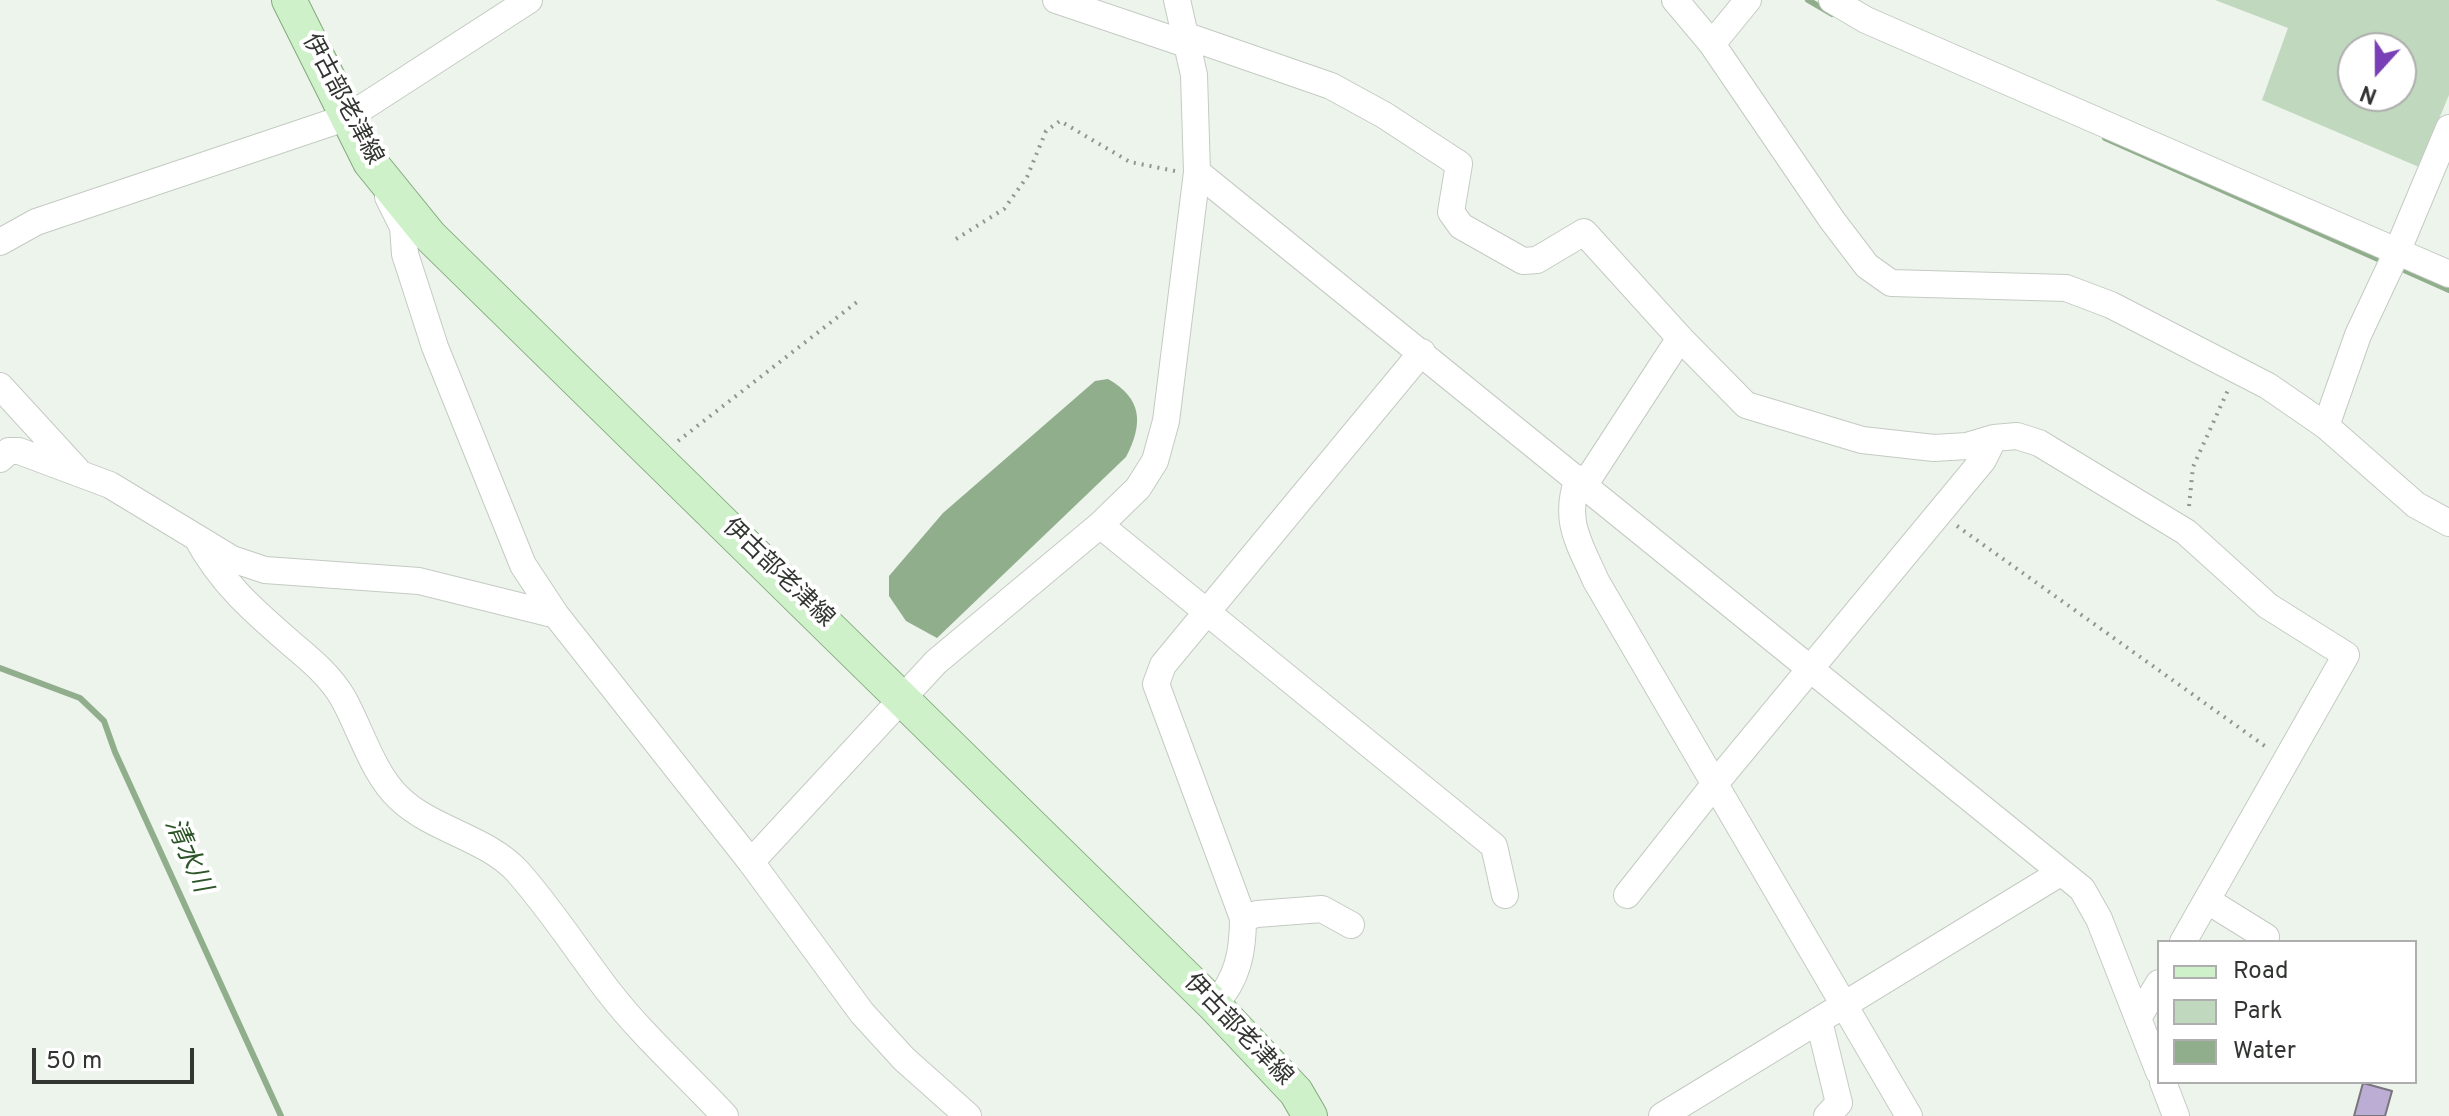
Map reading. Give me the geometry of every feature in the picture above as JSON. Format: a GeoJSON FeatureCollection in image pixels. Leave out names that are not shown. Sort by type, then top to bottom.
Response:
{"type":"FeatureCollection","features":[{"type":"Feature","properties":{"kind":"main road","name":"伊古部老津線"},"geometry":{"type":"LineString","coordinates":[[289,0],[370,162],[430,236],[1214,1005],[1296,1092],[1310,1116]]}},
{"type":"Feature","properties":{"kind":"street"},"geometry":{"type":"LineString","coordinates":[[0,242],[36,222],[348,117],[529,0]]}},
{"type":"Feature","properties":{"kind":"street"},"geometry":{"type":"LineString","coordinates":[[1056,0],[1331,86],[1384,115],[1459,164],[1451,212],[1461,226],[1523,261],[1537,260],[1584,232],[1746,405],[1862,440],[1934,448],[1967,446],[1994,438],[2017,436],[2039,443],[2186,532],[2268,606],[2346,655],[2184,940]]}},
{"type":"Feature","properties":{"kind":"street"},"geometry":{"type":"LineString","coordinates":[[751,862],[936,662],[1100,525],[1138,488],[1155,461],[1166,421],[1197,172],[1194,75],[1177,0]]}},
{"type":"Feature","properties":{"kind":"street"},"geometry":{"type":"LineString","coordinates":[[1675,0],[1712,44],[1867,266],[1891,283],[2066,288],[2111,305],[2268,386],[2326,426],[2416,505],[2449,523]]}},
{"type":"Feature","properties":{"kind":"street"},"geometry":{"type":"LineString","coordinates":[[1712,44],[1748,0]]}},
{"type":"Feature","properties":{"kind":"street"},"geometry":{"type":"LineString","coordinates":[[1832,0],[1866,20],[2449,274]]}},
{"type":"Feature","properties":{"kind":"street"},"geometry":{"type":"LineString","coordinates":[[2326,426],[2358,335],[2449,128]]}},
{"type":"Feature","properties":{"kind":"street"},"geometry":{"type":"LineString","coordinates":[[370,162],[403,227],[405,254],[435,347],[523,565],[556,615],[751,862],[862,1013],[904,1059],[968,1116]]}},
{"type":"Feature","properties":{"kind":"street"},"geometry":{"type":"LineString","coordinates":[[1197,172],[2082,889],[2099,919],[2157,1067]]}},
{"type":"Feature","properties":{"kind":"street"},"geometry":{"type":"LineString","coordinates":[[1680,338],[1570,501],[1573,528],[1596,581],[1909,1116]]}},
{"type":"Feature","properties":{"kind":"street"},"geometry":{"type":"LineString","coordinates":[[1214,1005],[1228,989],[1243,948],[1243,918],[1156,684],[1163,665],[1422,352]]}},
{"type":"Feature","properties":{"kind":"street"},"geometry":{"type":"LineString","coordinates":[[0,386],[79,473]]}},
{"type":"Feature","properties":{"kind":"street"},"geometry":{"type":"LineString","coordinates":[[1627,895],[1983,460],[1994,438]]}},
{"type":"Feature","properties":{"kind":"street"},"geometry":{"type":"LineString","coordinates":[[0,459],[9,451],[19,451],[110,485],[232,559],[265,570],[419,581],[556,615]]}},
{"type":"Feature","properties":{"kind":"street"},"geometry":{"type":"LineString","coordinates":[[1100,525],[1494,846],[1505,895]]}},
{"type":"Feature","properties":{"kind":"street"},"geometry":{"type":"LineString","coordinates":[[197,538],[211,565],[241,599],[326,674],[343,698],[357,729],[397,797],[515,869],[611,994],[725,1116]]}},
{"type":"Feature","properties":{"kind":"street"},"geometry":{"type":"LineString","coordinates":[[1662,1116],[2060,873]]}},
{"type":"Feature","properties":{"kind":"street"},"geometry":{"type":"LineString","coordinates":[[2208,901],[2266,937]]}},
{"type":"Feature","properties":{"kind":"street"},"geometry":{"type":"LineString","coordinates":[[1243,918],[1322,909],[1351,925]]}},
{"type":"Feature","properties":{"kind":"street"},"geometry":{"type":"LineString","coordinates":[[2138,1018],[2157,986]]}},
{"type":"Feature","properties":{"kind":"street"},"geometry":{"type":"LineString","coordinates":[[1819,1021],[1839,1103],[1827,1116]]}},
{"type":"Feature","properties":{"kind":"street"},"geometry":{"type":"LineString","coordinates":[[2164,1084],[2176,1116]]}},
{"type":"Feature","properties":{"kind":"path"},"geometry":{"type":"LineString","coordinates":[[956,239],[1004,209],[1027,177],[1046,131],[1060,121],[1130,162],[1171,171],[1197,172]]}},
{"type":"Feature","properties":{"kind":"path"},"geometry":{"type":"LineString","coordinates":[[657,457],[857,302]]}},
{"type":"Feature","properties":{"kind":"path"},"geometry":{"type":"LineString","coordinates":[[2186,532],[2193,467],[2237,370]]}},
{"type":"Feature","properties":{"kind":"path"},"geometry":{"type":"LineString","coordinates":[[1939,513],[2286,762]]}},
{"type":"Feature","properties":{"kind":"green space"},"geometry":{"type":"Polygon","coordinates":[[[2215,0],[2449,0],[2449,95],[2419,167],[2262,100],[2288,28],[2215,0]]]}},
{"type":"Feature","properties":{"kind":"water"},"geometry":{"type":"Polygon","coordinates":[[[1108,379],[1120,387],[1134,404],[1137,423],[1126,457],[937,638],[906,621],[889,596],[889,576],[943,513],[1095,381],[1108,379]]]}},
{"type":"Feature","properties":{"kind":"building"},"geometry":{"type":"Polygon","coordinates":[[[2363,1084],[2392,1091],[2385,1116],[2354,1116],[2363,1084]]]}},
{"type":"Feature","properties":{"kind":"waterway"},"geometry":{"type":"LineString","coordinates":[[1808,0],[1832,14]]}},
{"type":"Feature","properties":{"kind":"waterway"},"geometry":{"type":"LineString","coordinates":[[2105,138],[2378,259]]}},
{"type":"Feature","properties":{"kind":"waterway"},"geometry":{"type":"LineString","coordinates":[[2402,269],[2449,290]]}},
{"type":"Feature","properties":{"kind":"waterway","name":"清水川"},"geometry":{"type":"LineString","coordinates":[[0,668],[80,698],[104,721],[115,752],[281,1116]]}}]}
